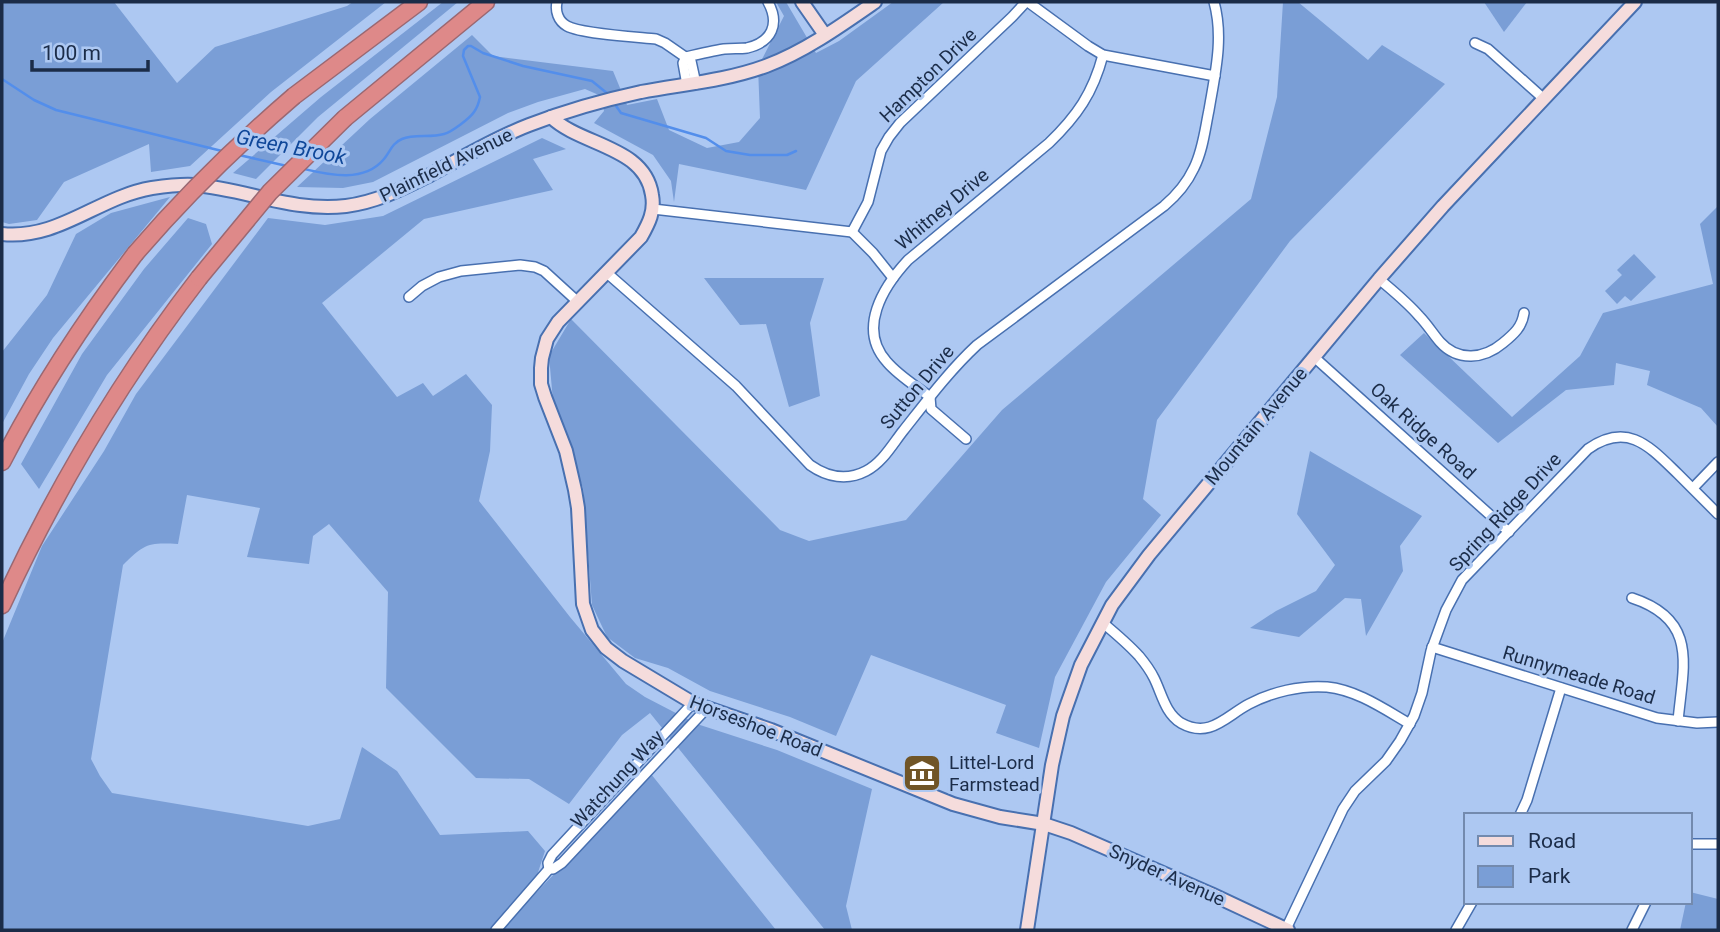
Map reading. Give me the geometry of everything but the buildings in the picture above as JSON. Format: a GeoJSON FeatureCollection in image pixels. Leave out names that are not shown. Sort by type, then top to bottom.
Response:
{"type":"FeatureCollection","features":[{"type":"Feature","properties":{"kind":"highway"},"geometry":{"type":"LineString","coordinates":[[2,462],[43,387],[79,330],[135,254],[173,210],[258,127],[294,96],[419,2]]}},
{"type":"Feature","properties":{"kind":"highway"},"geometry":{"type":"LineString","coordinates":[[2,605],[31,544],[105,413],[153,339],[199,278],[270,192],[345,118],[486,2]]}},
{"type":"Feature","properties":{"kind":"main road"},"geometry":{"type":"LineString","coordinates":[[802,2],[825,35]]}},
{"type":"Feature","properties":{"kind":"main road","name":"Plainfield Avenue"},"geometry":{"type":"LineString","coordinates":[[2,234],[27,234],[54,228],[128,194],[169,186],[209,187],[297,206],[334,207],[359,204],[395,193],[505,135],[551,117],[640,92],[743,74],[769,65],[825,35],[875,2]]}},
{"type":"Feature","properties":{"kind":"main road","name":"Mountain Avenue"},"geometry":{"type":"LineString","coordinates":[[1027,930],[1052,765],[1063,716],[1081,665],[1112,605],[1149,555],[1379,279],[1443,206],[1635,2]]}},
{"type":"Feature","properties":{"kind":"main road"},"geometry":{"type":"LineString","coordinates":[[551,117],[567,131],[633,161],[648,180],[653,209]]}},
{"type":"Feature","properties":{"kind":"main road","name":"Horseshoe Road"},"geometry":{"type":"LineString","coordinates":[[653,209],[649,225],[641,237],[552,330],[544,349],[541,368],[541,384],[566,451],[575,490],[583,604],[592,630],[606,648],[622,661],[693,703],[771,730],[953,804],[1000,817],[1044,824]]}},
{"type":"Feature","properties":{"kind":"main road","name":"Snyder Avenue"},"geometry":{"type":"LineString","coordinates":[[1044,824],[1135,860],[1287,930]]}},
{"type":"Feature","properties":{"kind":"street"},"geometry":{"type":"LineString","coordinates":[[557,2],[557,15],[565,25],[583,31],[656,39],[686,57],[757,44],[769,33],[774,23],[768,2]]}},
{"type":"Feature","properties":{"kind":"street"},"geometry":{"type":"LineString","coordinates":[[1027,2],[1104,55],[1215,76]]}},
{"type":"Feature","properties":{"kind":"street","name":"Hampton Drive"},"geometry":{"type":"LineString","coordinates":[[852,232],[868,202],[881,151],[889,137],[900,123],[1027,2]]}},
{"type":"Feature","properties":{"kind":"street","name":"Sutton Drive"},"geometry":{"type":"LineString","coordinates":[[607,272],[736,386],[810,465],[828,475],[854,476],[873,467],[880,460],[956,365],[977,345],[1173,198],[1188,180],[1204,137],[1215,76],[1219,46],[1214,2]]}},
{"type":"Feature","properties":{"kind":"street"},"geometry":{"type":"LineString","coordinates":[[1475,43],[1488,49],[1544,99]]}},
{"type":"Feature","properties":{"kind":"street","name":"Whitney Drive"},"geometry":{"type":"LineString","coordinates":[[966,439],[931,409],[930,397],[888,363],[876,342],[873,319],[893,278],[913,255],[1066,128],[1093,86],[1104,55]]}},
{"type":"Feature","properties":{"kind":"street"},"geometry":{"type":"LineString","coordinates":[[686,57],[683,63],[692,84]]}},
{"type":"Feature","properties":{"kind":"street"},"geometry":{"type":"LineString","coordinates":[[653,209],[852,232],[893,278]]}},
{"type":"Feature","properties":{"kind":"street"},"geometry":{"type":"LineString","coordinates":[[409,297],[439,277],[461,271],[520,265],[544,271],[578,302]]}},
{"type":"Feature","properties":{"kind":"street"},"geometry":{"type":"LineString","coordinates":[[1379,279],[1418,314],[1446,348],[1462,355],[1489,354],[1518,329],[1523,322],[1524,313]]}},
{"type":"Feature","properties":{"kind":"street","name":"Oak Ridge Road"},"geometry":{"type":"LineString","coordinates":[[1314,357],[1508,532]]}},
{"type":"Feature","properties":{"kind":"street","name":"Spring Ridge Drive"},"geometry":{"type":"LineString","coordinates":[[1287,930],[1343,809],[1355,791],[1386,761],[1410,724],[1422,693],[1432,647],[1446,610],[1462,580],[1588,449],[1611,438],[1632,438],[1641,442],[1650,447],[1718,514]]}},
{"type":"Feature","properties":{"kind":"street"},"geometry":{"type":"LineString","coordinates":[[1693,488],[1718,462]]}},
{"type":"Feature","properties":{"kind":"street"},"geometry":{"type":"LineString","coordinates":[[1632,598],[1648,603],[1666,616],[1679,635],[1684,655],[1678,721]]}},
{"type":"Feature","properties":{"kind":"street"},"geometry":{"type":"LineString","coordinates":[[1103,622],[1138,655],[1153,676],[1171,715],[1192,727],[1216,725],[1267,696],[1312,687],[1348,691],[1410,724]]}},
{"type":"Feature","properties":{"kind":"street","name":"Runnymeade Road"},"geometry":{"type":"LineString","coordinates":[[1432,647],[1657,718],[1697,723],[1718,722]]}},
{"type":"Feature","properties":{"kind":"street"},"geometry":{"type":"LineString","coordinates":[[1522,813],[1561,688]]}},
{"type":"Feature","properties":{"kind":"street","name":"Watchung Way"},"geometry":{"type":"LineString","coordinates":[[549,869],[547,866],[552,855],[693,703]]}},
{"type":"Feature","properties":{"kind":"street","name":"Watchung Way"},"geometry":{"type":"LineString","coordinates":[[496,930],[549,869],[562,863],[707,708]]}},
{"type":"Feature","properties":{"kind":"street"},"geometry":{"type":"LineString","coordinates":[[1692,844],[1718,844]]}},
{"type":"Feature","properties":{"kind":"street"},"geometry":{"type":"LineString","coordinates":[[1457,930],[1471,904]]}},
{"type":"Feature","properties":{"kind":"street"},"geometry":{"type":"LineString","coordinates":[[1632,930],[1645,904]]}},
{"type":"Feature","properties":{"kind":"green space"},"geometry":{"type":"Polygon","coordinates":[[[2,2],[114,2],[177,83],[215,47],[353,2],[386,2],[271,92],[190,166],[151,172],[149,144],[64,182],[37,220],[9,224],[2,222],[2,2]]]}},
{"type":"Feature","properties":{"kind":"green space"},"geometry":{"type":"Polygon","coordinates":[[[443,2],[458,2],[318,117],[256,179],[233,173],[321,97],[443,2]]]}},
{"type":"Feature","properties":{"kind":"green space"},"geometry":{"type":"Polygon","coordinates":[[[776,2],[786,2],[816,53],[839,41],[893,2],[944,2],[856,81],[806,190],[679,164],[674,202],[671,181],[653,155],[594,123],[604,111],[601,96],[585,89],[508,113],[373,182],[343,188],[297,187],[370,119],[472,35],[493,56],[613,71],[627,105],[657,99],[669,130],[707,148],[739,142],[760,118],[758,67],[784,16],[776,2]]]}},
{"type":"Feature","properties":{"kind":"green space"},"geometry":{"type":"Polygon","coordinates":[[[1283,2],[1298,2],[1368,60],[1382,45],[1445,84],[1290,241],[1157,420],[1143,499],[1161,515],[1106,582],[1055,677],[1039,748],[996,733],[1006,705],[871,655],[836,736],[790,717],[710,691],[668,668],[635,658],[607,637],[592,605],[583,488],[553,401],[549,356],[571,319],[780,530],[809,541],[906,520],[1002,410],[1251,199],[1277,97],[1283,2]]]}},
{"type":"Feature","properties":{"kind":"green space"},"geometry":{"type":"Polygon","coordinates":[[[1484,2],[1527,2],[1504,32],[1484,2]]]}},
{"type":"Feature","properties":{"kind":"green space"},"geometry":{"type":"Polygon","coordinates":[[[542,138],[566,149],[533,159],[553,190],[424,219],[322,303],[397,397],[423,383],[433,396],[466,374],[492,405],[490,451],[479,501],[626,684],[697,724],[777,750],[872,789],[846,906],[852,930],[825,930],[650,713],[622,735],[569,804],[529,779],[476,778],[386,688],[388,592],[329,524],[313,536],[309,564],[247,557],[260,508],[187,495],[178,544],[160,543],[147,546],[123,565],[91,759],[112,793],[308,826],[340,819],[362,747],[397,771],[440,835],[528,831],[545,851],[529,900],[651,774],[776,930],[2,930],[2,643],[42,546],[104,451],[136,394],[268,218],[325,225],[383,216],[542,138]]]}},
{"type":"Feature","properties":{"kind":"green space"},"geometry":{"type":"Polygon","coordinates":[[[170,197],[53,338],[29,374],[2,424],[2,352],[47,295],[76,234],[111,213],[170,197]]]}},
{"type":"Feature","properties":{"kind":"green space"},"geometry":{"type":"Polygon","coordinates":[[[1718,206],[1718,427],[1701,408],[1647,385],[1650,371],[1616,363],[1614,385],[1566,390],[1498,443],[1400,355],[1424,333],[1512,417],[1580,356],[1603,313],[1713,284],[1700,224],[1718,206]]]}},
{"type":"Feature","properties":{"kind":"green space"},"geometry":{"type":"Polygon","coordinates":[[[188,218],[206,224],[212,244],[107,375],[39,489],[21,464],[82,354],[144,269],[188,218]]]}},
{"type":"Feature","properties":{"kind":"green space"},"geometry":{"type":"Polygon","coordinates":[[[1634,254],[1656,277],[1631,301],[1625,296],[1617,304],[1605,291],[1622,275],[1617,270],[1634,254]]]}},
{"type":"Feature","properties":{"kind":"green space"},"geometry":{"type":"Polygon","coordinates":[[[704,278],[824,278],[810,323],[820,396],[789,407],[766,324],[740,325],[704,278]]]}},
{"type":"Feature","properties":{"kind":"green space"},"geometry":{"type":"Polygon","coordinates":[[[1310,451],[1422,516],[1400,546],[1403,571],[1366,636],[1361,599],[1345,598],[1299,637],[1250,628],[1276,611],[1316,591],[1335,565],[1297,514],[1310,451]]]}},
{"type":"Feature","properties":{"kind":"green space"},"geometry":{"type":"Polygon","coordinates":[[[1692,892],[1718,899],[1718,930],[1680,930],[1686,904],[1692,904],[1692,892]]]}},
{"type":"Feature","properties":{"kind":"waterway","name":"Green Brook"},"geometry":{"type":"LineString","coordinates":[[304,169],[346,175],[367,172],[376,167],[393,145],[402,139],[452,131],[474,112],[480,97],[463,56],[468,46],[523,66],[592,81],[608,94]]}},
{"type":"Feature","properties":{"kind":"waterway","name":"Green Brook"},"geometry":{"type":"LineString","coordinates":[[2,79],[34,100],[56,110],[222,151]]}},
{"type":"Feature","properties":{"kind":"waterway","name":"Green Brook"},"geometry":{"type":"LineString","coordinates":[[614,103],[621,113],[706,138],[726,151],[750,155],[787,155],[796,151]]}},
{"type":"Feature","properties":{"kind":"waterway","name":"Green Brook"},"geometry":{"type":"LineString","coordinates":[[239,155],[287,166]]}},
{"type":"Feature","properties":{"kind":"place","name":"Littel-Lord Farmstead"},"geometry":{"type":"Point","coordinates":[922,773]}}]}
